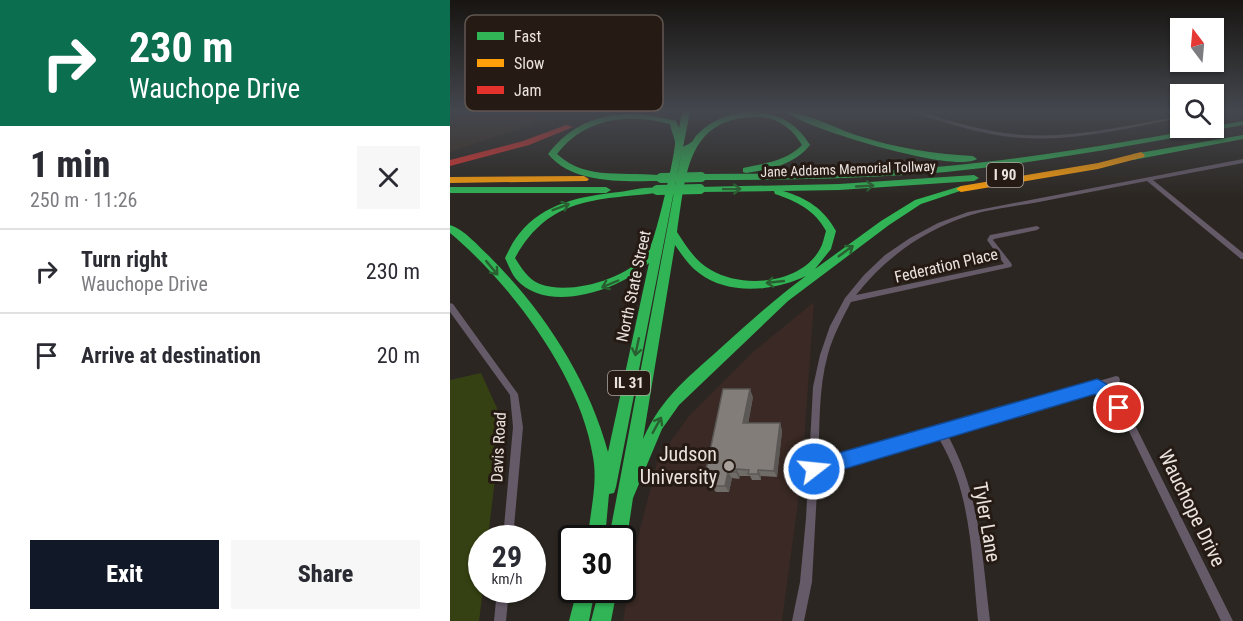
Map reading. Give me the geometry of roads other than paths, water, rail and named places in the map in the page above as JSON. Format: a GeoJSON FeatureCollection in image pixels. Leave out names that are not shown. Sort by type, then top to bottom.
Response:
{"type":"FeatureCollection","features":[{"type":"Feature","properties":{"kind":"main road"},"geometry":{"type":"LineString","coordinates":[[450,163],[531,141]]}},
{"type":"Feature","properties":{"kind":"main road"},"geometry":{"type":"LineString","coordinates":[[559,141],[552,154],[558,165],[572,170],[631,178]]}},
{"type":"Feature","properties":{"kind":"main road"},"geometry":{"type":"LineString","coordinates":[[679,141],[680,145]]}},
{"type":"Feature","properties":{"kind":"main road","name":"North State Street"},"geometry":{"type":"LineString","coordinates":[[621,525],[681,141]]}},
{"type":"Feature","properties":{"kind":"main road","name":"North State Street"},"geometry":{"type":"LineString","coordinates":[[600,525],[688,141]]}},
{"type":"Feature","properties":{"kind":"main road"},"geometry":{"type":"LineString","coordinates":[[685,160],[696,141]]}},
{"type":"Feature","properties":{"kind":"main road"},"geometry":{"type":"LineString","coordinates":[[700,183],[784,163],[795,158],[806,145],[805,141]]}},
{"type":"Feature","properties":{"kind":"main road"},"geometry":{"type":"LineString","coordinates":[[861,141],[891,150],[966,159],[1065,154]]}},
{"type":"Feature","properties":{"kind":"main road","name":"Jane Addams Memorial Tollway"},"geometry":{"type":"LineString","coordinates":[[450,190],[700,183],[906,172],[1065,154],[1140,141]]}},
{"type":"Feature","properties":{"kind":"main road","name":"Jane Addams Memorial Tollway"},"geometry":{"type":"LineString","coordinates":[[700,183],[765,189],[926,183],[1057,169],[1220,141]]}},
{"type":"Feature","properties":{"kind":"main road"},"geometry":{"type":"LineString","coordinates":[[626,498],[657,424],[674,400],[784,298],[885,223],[918,202],[949,191],[1098,166],[1141,155]]}},
{"type":"Feature","properties":{"kind":"main road","name":"Jane Addams Memorial Tollway"},"geometry":{"type":"LineString","coordinates":[[450,180],[631,178],[659,184]]}},
{"type":"Feature","properties":{"kind":"main road"},"geometry":{"type":"LineString","coordinates":[[659,184],[576,202],[551,211],[533,222],[517,238],[510,252],[510,265],[518,275],[545,291],[569,294],[596,290],[621,279],[643,265],[667,230],[691,260],[717,278],[758,283],[795,278],[824,250],[830,235],[830,227],[823,216],[810,205],[765,189]]}},
{"type":"Feature","properties":{"kind":"main road"},"geometry":{"type":"LineString","coordinates":[[450,228],[459,233],[496,271],[570,373],[599,444],[602,480],[598,525]]}},
{"type":"Feature","properties":{"kind":"main road"},"geometry":{"type":"LineString","coordinates":[[579,621],[583,603]]}},
{"type":"Feature","properties":{"kind":"main road"},"geometry":{"type":"LineString","coordinates":[[602,621],[605,603]]}},
{"type":"Feature","properties":{"kind":"street"},"geometry":{"type":"LineString","coordinates":[[798,621],[806,582],[820,371],[830,332],[847,301],[890,253],[914,236],[939,223],[970,213],[1243,161]]}},
{"type":"Feature","properties":{"kind":"street"},"geometry":{"type":"LineString","coordinates":[[1148,179],[1243,257]]}},
{"type":"Feature","properties":{"kind":"street","name":"Federation Place"},"geometry":{"type":"LineString","coordinates":[[847,301],[1009,265],[990,240],[992,237],[1037,228]]}},
{"type":"Feature","properties":{"kind":"street","name":"Davis Road"},"geometry":{"type":"LineString","coordinates":[[450,306],[514,394],[518,427],[509,525]]}},
{"type":"Feature","properties":{"kind":"street"},"geometry":{"type":"LineString","coordinates":[[814,469],[1116,380]]}},
{"type":"Feature","properties":{"kind":"street","name":"Wauchope Drive"},"geometry":{"type":"LineString","coordinates":[[1097,386],[1128,420],[1227,621]]}},
{"type":"Feature","properties":{"kind":"street","name":"Tyler Lane"},"geometry":{"type":"LineString","coordinates":[[941,433],[953,454],[965,488],[984,621]]}},
{"type":"Feature","properties":{"kind":"street"},"geometry":{"type":"LineString","coordinates":[[500,621],[502,603]]}},
{"type":"Feature","properties":{"kind":"place","name":"Judson University"},"geometry":{"type":"Point","coordinates":[729,466]}}]}
